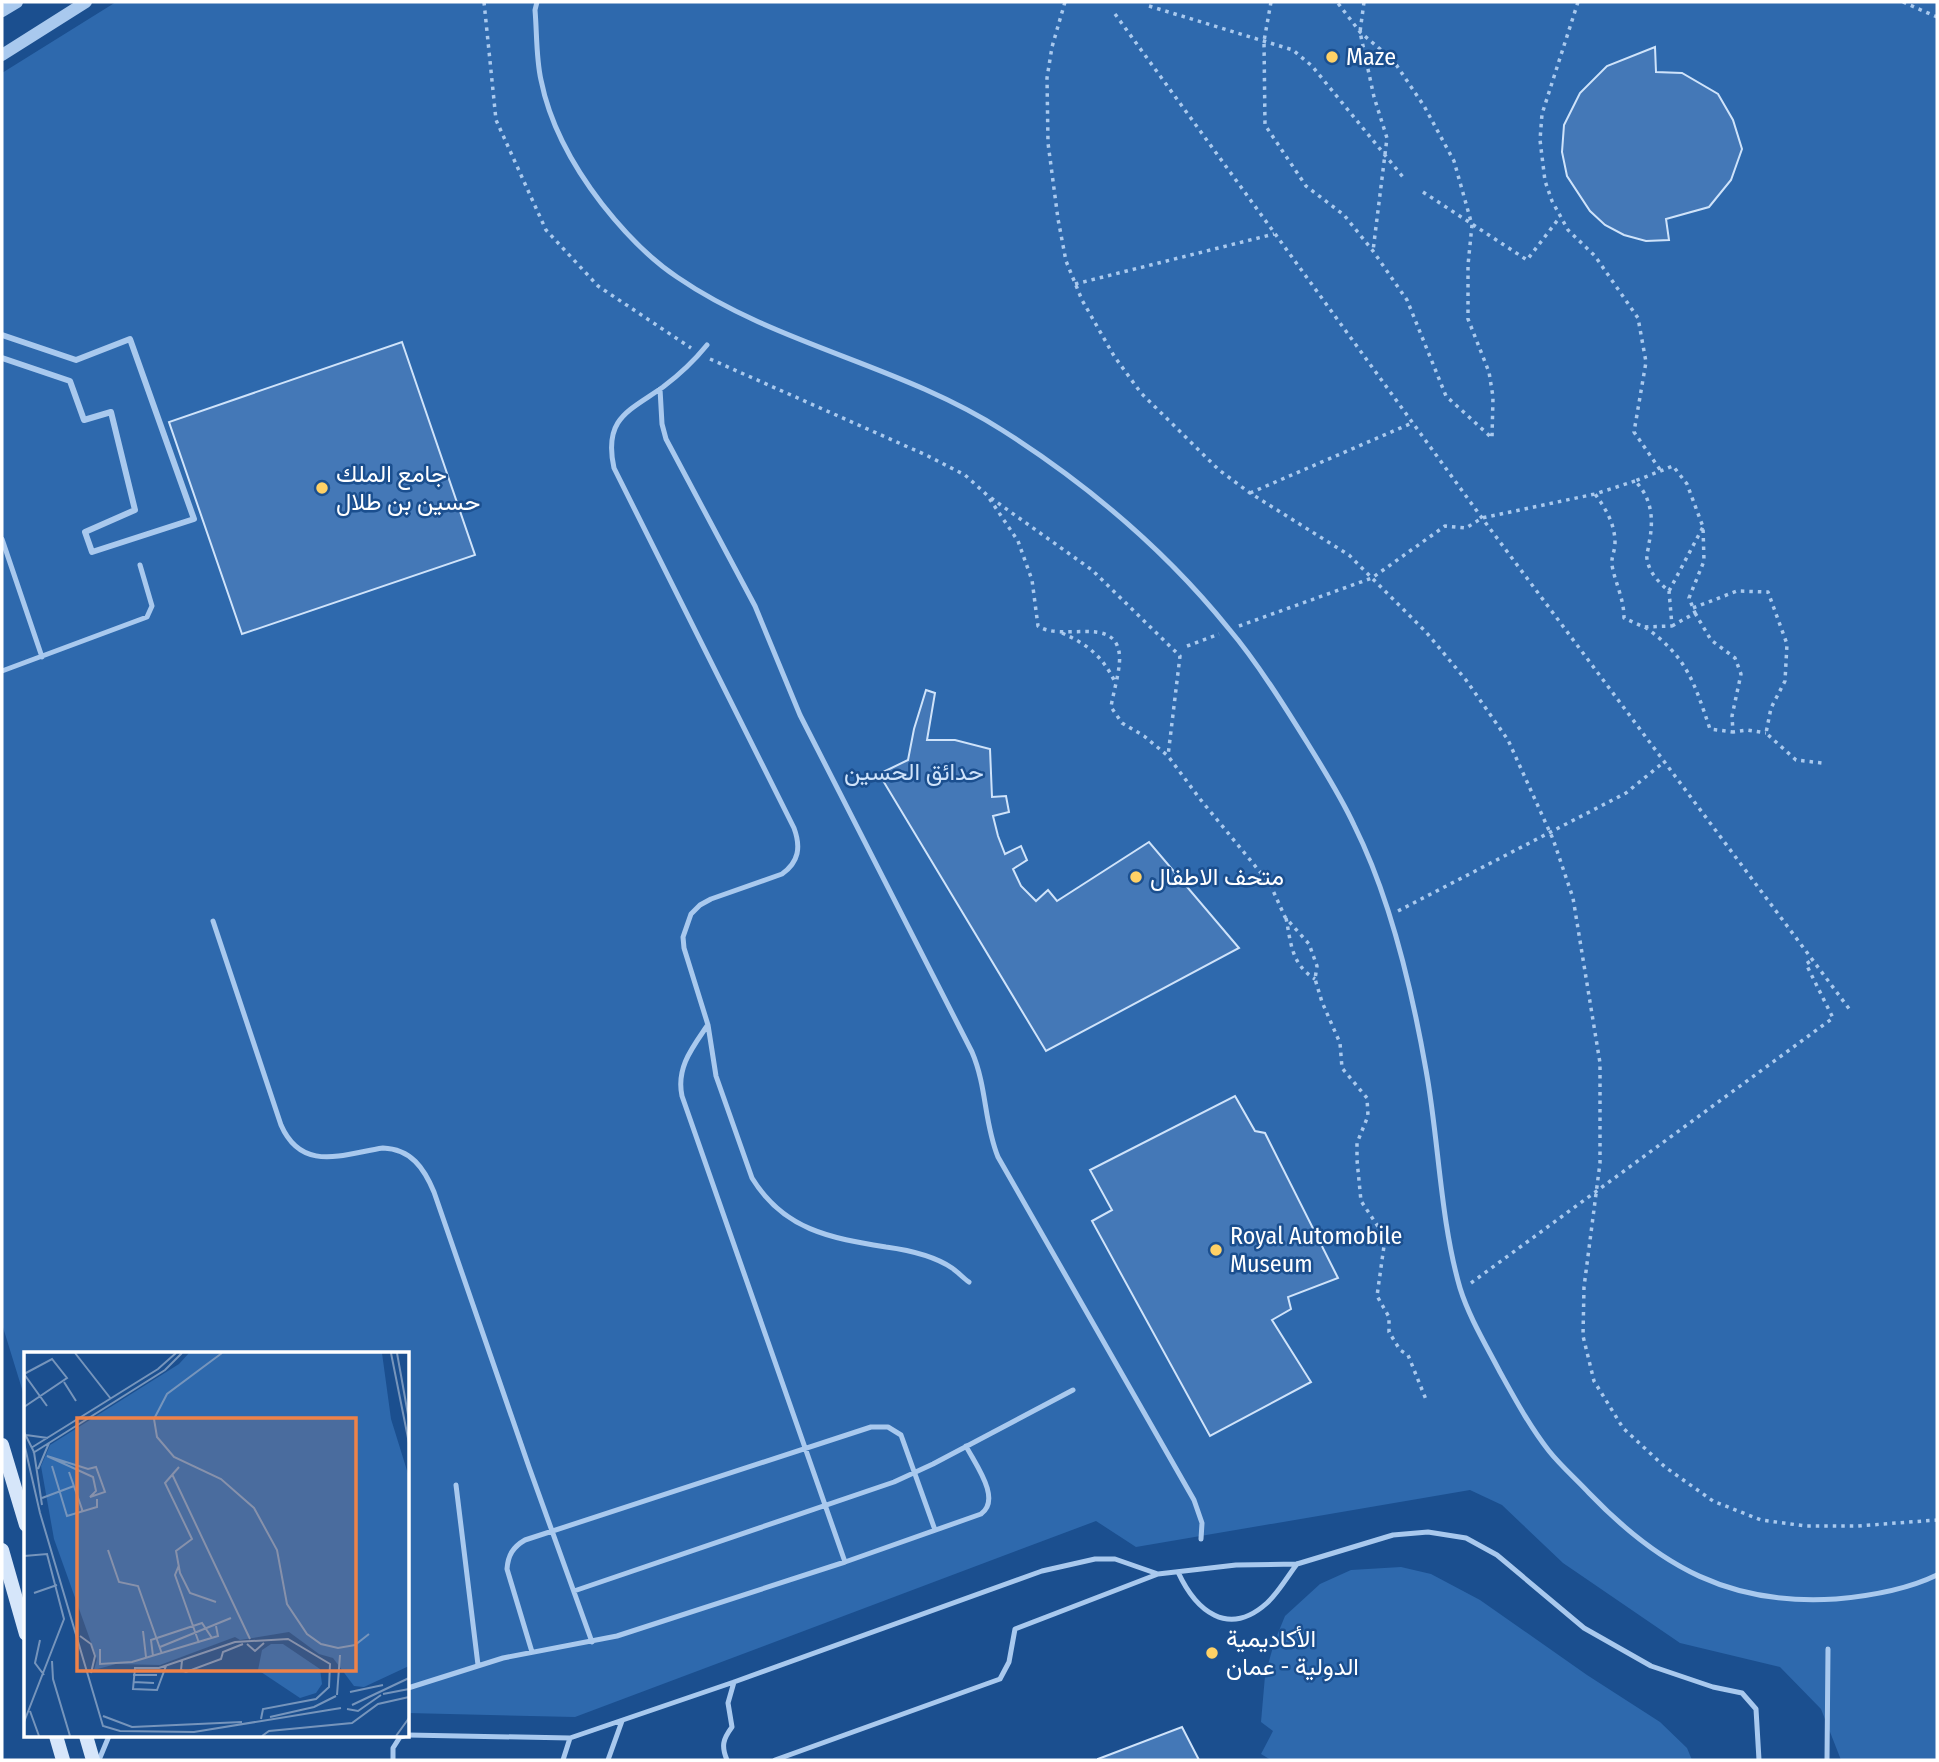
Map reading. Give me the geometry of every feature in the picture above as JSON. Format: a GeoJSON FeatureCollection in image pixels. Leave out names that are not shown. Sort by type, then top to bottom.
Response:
{"type":"FeatureCollection","features":[{"type":"Feature","properties":{"kind":"main road"},"geometry":{"type":"LineString","coordinates":[[2,1445],[24,1515]]}},
{"type":"Feature","properties":{"kind":"main road"},"geometry":{"type":"LineString","coordinates":[[2,1550],[24,1627]]}},
{"type":"Feature","properties":{"kind":"main road"},"geometry":{"type":"LineString","coordinates":[[57,1738],[63,1760]]}},
{"type":"Feature","properties":{"kind":"main road"},"geometry":{"type":"LineString","coordinates":[[87,1738],[93,1760]]}},
{"type":"Feature","properties":{"kind":"street"},"geometry":{"type":"LineString","coordinates":[[2,11],[17,2]]}},
{"type":"Feature","properties":{"kind":"street"},"geometry":{"type":"LineString","coordinates":[[2,55],[86,2]]}},
{"type":"Feature","properties":{"kind":"street"},"geometry":{"type":"LineString","coordinates":[[2,335],[76,360],[130,340],[194,519],[92,552],[85,532],[135,510],[111,412],[84,420],[70,381],[2,358]]}},
{"type":"Feature","properties":{"kind":"lane"},"geometry":{"type":"LineString","coordinates":[[537,2],[535,10],[541,80],[559,134],[586,182],[627,236],[674,276],[733,310],[951,400],[998,427],[1105,504],[1162,556],[1230,629],[1308,744],[1355,826],[1390,916],[1426,1069],[1449,1231],[1461,1291],[1520,1410],[1550,1453],[1599,1504],[1660,1556],[1695,1575],[1726,1587],[1772,1598],[1816,1600],[1891,1591],[1937,1575]]}},
{"type":"Feature","properties":{"kind":"lane"},"geometry":{"type":"LineString","coordinates":[[707,345],[681,373],[629,408],[621,418],[612,442],[611,455],[614,468],[793,828],[799,845],[798,854],[789,869],[782,874],[711,899],[691,914],[686,925],[684,948],[708,1025],[716,1076],[745,1164],[760,1192],[771,1204],[797,1223],[826,1235],[906,1250],[937,1260],[969,1282]]}},
{"type":"Feature","properties":{"kind":"lane"},"geometry":{"type":"LineString","coordinates":[[660,389],[661,416],[666,439],[755,606],[800,715],[972,1052],[981,1076],[989,1130],[998,1157],[1195,1500],[1202,1523],[1201,1539]]}},
{"type":"Feature","properties":{"kind":"lane"},"geometry":{"type":"LineString","coordinates":[[2,539],[42,657]]}},
{"type":"Feature","properties":{"kind":"lane"},"geometry":{"type":"LineString","coordinates":[[2,671],[147,617],[152,606],[140,565]]}},
{"type":"Feature","properties":{"kind":"lane"},"geometry":{"type":"LineString","coordinates":[[213,921],[281,1125],[292,1144],[310,1155],[321,1157],[393,1148],[411,1156],[425,1172],[592,1642]]}},
{"type":"Feature","properties":{"kind":"lane"},"geometry":{"type":"LineString","coordinates":[[708,1025],[682,1068],[682,1096],[845,1562]]}},
{"type":"Feature","properties":{"kind":"lane"},"geometry":{"type":"LineString","coordinates":[[574,1591],[871,1490],[916,1472],[1073,1390]]}},
{"type":"Feature","properties":{"kind":"lane"},"geometry":{"type":"LineString","coordinates":[[532,1652],[507,1569],[508,1560],[517,1545],[871,1427],[887,1427],[901,1435],[935,1530]]}},
{"type":"Feature","properties":{"kind":"lane"},"geometry":{"type":"LineString","coordinates":[[410,1687],[478,1665],[592,1642],[845,1562],[981,1514],[989,1507],[988,1492],[966,1446]]}},
{"type":"Feature","properties":{"kind":"lane"},"geometry":{"type":"LineString","coordinates":[[456,1485],[478,1665]]}},
{"type":"Feature","properties":{"kind":"lane"},"geometry":{"type":"LineString","coordinates":[[775,1760],[1000,1679],[1009,1662],[1015,1629],[1158,1574],[1236,1565],[1297,1564],[1393,1535],[1428,1532],[1466,1538],[1497,1555],[1584,1628],[1651,1666],[1713,1687],[1742,1693],[1756,1709],[1759,1760]]}},
{"type":"Feature","properties":{"kind":"lane"},"geometry":{"type":"LineString","coordinates":[[410,1735],[570,1738],[1042,1571],[1095,1559],[1115,1559],[1158,1574]]}},
{"type":"Feature","properties":{"kind":"lane"},"geometry":{"type":"LineString","coordinates":[[1178,1572],[1187,1591],[1199,1606],[1216,1616],[1235,1618],[1255,1612],[1265,1605],[1297,1564]]}},
{"type":"Feature","properties":{"kind":"lane"},"geometry":{"type":"LineString","coordinates":[[1827,1760],[1828,1649]]}},
{"type":"Feature","properties":{"kind":"lane"},"geometry":{"type":"LineString","coordinates":[[726,1760],[722,1745],[724,1737],[732,1727],[728,1703],[734,1682]]}},
{"type":"Feature","properties":{"kind":"lane"},"geometry":{"type":"LineString","coordinates":[[608,1760],[622,1721]]}},
{"type":"Feature","properties":{"kind":"lane"},"geometry":{"type":"LineString","coordinates":[[99,1760],[108,1738]]}},
{"type":"Feature","properties":{"kind":"lane"},"geometry":{"type":"LineString","coordinates":[[393,1760],[393,1748],[399,1738]]}},
{"type":"Feature","properties":{"kind":"lane"},"geometry":{"type":"LineString","coordinates":[[563,1760],[570,1738]]}},
{"type":"Feature","properties":{"kind":"path"},"geometry":{"type":"LineString","coordinates":[[484,2],[496,120],[546,230],[598,286],[700,354],[926,454],[965,475],[986,495],[1092,570],[1180,656],[1168,756]]}},
{"type":"Feature","properties":{"kind":"path"},"geometry":{"type":"LineString","coordinates":[[1065,2],[1052,47],[1047,78],[1048,143],[1058,219],[1066,261],[1082,300],[1114,356],[1142,393],[1219,470],[1250,493],[1349,555],[1426,632],[1473,690],[1508,740],[1550,833],[1573,898],[1600,1063],[1600,1163],[1584,1287],[1583,1336],[1594,1381],[1623,1428],[1665,1467],[1713,1501],[1761,1520],[1806,1526],[1857,1526],[1937,1520]]}},
{"type":"Feature","properties":{"kind":"path"},"geometry":{"type":"LineString","coordinates":[[1271,2],[1265,41],[1265,125],[1306,186],[1344,215],[1373,251],[1407,300],[1446,396],[1492,438],[1493,397],[1489,372],[1468,319],[1468,265],[1472,225],[1454,161],[1424,107],[1393,60],[1360,32],[1337,2]]}},
{"type":"Feature","properties":{"kind":"path"},"geometry":{"type":"LineString","coordinates":[[1364,2],[1360,32],[1374,97],[1387,138],[1373,251]]}},
{"type":"Feature","properties":{"kind":"path"},"geometry":{"type":"LineString","coordinates":[[1578,2],[1542,114],[1540,140],[1545,181],[1552,201],[1568,230],[1595,256],[1638,318],[1646,362],[1634,432],[1661,471]]}},
{"type":"Feature","properties":{"kind":"path"},"geometry":{"type":"LineString","coordinates":[[1903,2],[1937,17]]}},
{"type":"Feature","properties":{"kind":"path"},"geometry":{"type":"LineString","coordinates":[[1149,6],[1293,50],[1312,66],[1403,177]]}},
{"type":"Feature","properties":{"kind":"path"},"geometry":{"type":"LineString","coordinates":[[1115,14],[1482,518],[1850,1010]]}},
{"type":"Feature","properties":{"kind":"path"},"geometry":{"type":"LineString","coordinates":[[1423,192],[1527,260],[1560,217]]}},
{"type":"Feature","properties":{"kind":"path"},"geometry":{"type":"LineString","coordinates":[[1076,284],[1275,234]]}},
{"type":"Feature","properties":{"kind":"path"},"geometry":{"type":"LineString","coordinates":[[1250,493],[1412,423]]}},
{"type":"Feature","properties":{"kind":"path"},"geometry":{"type":"LineString","coordinates":[[1187,646],[1372,578],[1445,526],[1466,528],[1482,518],[1595,494],[1672,466],[1687,484],[1703,527],[1704,561],[1689,598],[1711,639],[1735,659],[1741,674],[1732,716],[1733,732]]}},
{"type":"Feature","properties":{"kind":"path"},"geometry":{"type":"LineString","coordinates":[[1635,481],[1644,490],[1651,509],[1650,541],[1646,558],[1652,573],[1668,591],[1672,626]]}},
{"type":"Feature","properties":{"kind":"path"},"geometry":{"type":"LineString","coordinates":[[1595,494],[1614,527],[1612,567],[1620,589],[1624,618],[1644,627],[1667,643],[1693,679],[1710,729],[1766,733],[1796,760],[1822,763]]}},
{"type":"Feature","properties":{"kind":"path"},"geometry":{"type":"LineString","coordinates":[[986,495],[1018,541],[1032,580],[1038,626],[1046,631],[1095,631],[1114,640],[1120,655],[1111,706],[1122,723],[1144,736],[1168,756],[1270,884],[1285,917],[1296,960],[1303,972],[1315,979]]}},
{"type":"Feature","properties":{"kind":"path"},"geometry":{"type":"LineString","coordinates":[[1668,591],[1703,527]]}},
{"type":"Feature","properties":{"kind":"path"},"geometry":{"type":"LineString","coordinates":[[1644,627],[1672,626],[1694,611],[1737,591],[1768,592],[1787,644],[1785,681],[1771,708],[1766,733]]}},
{"type":"Feature","properties":{"kind":"path"},"geometry":{"type":"LineString","coordinates":[[1058,632],[1093,650],[1105,662],[1115,682]]}},
{"type":"Feature","properties":{"kind":"path"},"geometry":{"type":"LineString","coordinates":[[1390,916],[1626,793],[1664,762]]}},
{"type":"Feature","properties":{"kind":"path"},"geometry":{"type":"LineString","coordinates":[[1285,917],[1309,944],[1317,966],[1315,979],[1340,1043],[1342,1068],[1367,1098],[1368,1116],[1357,1143],[1357,1160],[1361,1201],[1379,1228],[1384,1246],[1377,1296],[1389,1318],[1389,1332],[1400,1350],[1408,1355],[1427,1402]]}},
{"type":"Feature","properties":{"kind":"path"},"geometry":{"type":"LineString","coordinates":[[1461,1291],[1833,1018],[1806,964],[1812,960]]}},
{"type":"Feature","properties":{"kind":"green space","name":"حدائق الحسين"},"geometry":{"type":"Polygon","coordinates":[[[116,2],[1937,2],[1937,1760],[1841,1760],[1821,1709],[1780,1667],[1680,1643],[1563,1563],[1502,1505],[1470,1490],[1136,1547],[1096,1521],[575,1717],[410,1713],[410,1352],[24,1352],[24,1396],[2,1324],[2,73],[116,2]]]}},
{"type":"Feature","properties":{"kind":"green space"},"geometry":{"type":"Polygon","coordinates":[[[1401,1567],[1431,1574],[1480,1600],[1660,1722],[1687,1748],[1692,1760],[1271,1760],[1261,1754],[1273,1731],[1261,1722],[1265,1676],[1285,1616],[1320,1584],[1351,1570],[1401,1567]]]}},
{"type":"Feature","properties":{"kind":"building"},"geometry":{"type":"Polygon","coordinates":[[[1655,47],[1656,72],[1682,73],[1718,94],[1733,120],[1742,149],[1731,180],[1709,207],[1666,219],[1669,240],[1646,241],[1624,235],[1605,225],[1590,211],[1567,176],[1562,152],[1564,125],[1580,93],[1607,66],[1655,47]]]}},
{"type":"Feature","properties":{"kind":"building","name":"جامع الملك حسين بن طلال"},"geometry":{"type":"Polygon","coordinates":[[[402,342],[475,555],[242,634],[169,422],[402,342]]]}},
{"type":"Feature","properties":{"kind":"building","name":"متحف الاطفال"},"geometry":{"type":"Polygon","coordinates":[[[926,690],[935,693],[927,740],[955,740],[990,749],[992,797],[1006,796],[1009,812],[993,816],[998,836],[1005,854],[1021,846],[1027,860],[1013,869],[1021,886],[1036,901],[1048,890],[1057,901],[1149,842],[1239,948],[1046,1051],[879,774],[908,760],[926,690]]]}},
{"type":"Feature","properties":{"kind":"building","name":"Royal Automobile Museum"},"geometry":{"type":"Polygon","coordinates":[[[1235,1096],[1255,1131],[1265,1133],[1338,1278],[1288,1297],[1291,1309],[1272,1320],[1311,1382],[1210,1436],[1092,1221],[1112,1210],[1090,1170],[1235,1096]]]}},
{"type":"Feature","properties":{"kind":"building"},"geometry":{"type":"Polygon","coordinates":[[[1182,1727],[1199,1760],[1098,1760],[1098,1759],[1182,1727]]]}},
{"type":"Feature","properties":{"kind":"place","name":"Maze"},"geometry":{"type":"Point","coordinates":[1332,57]}},
{"type":"Feature","properties":{"kind":"place","name":"جامع الملك حسين بن طلال"},"geometry":{"type":"Point","coordinates":[322,488]}},
{"type":"Feature","properties":{"kind":"place","name":"متحف الاطفال"},"geometry":{"type":"Point","coordinates":[1136,877]}},
{"type":"Feature","properties":{"kind":"place","name":"Royal Automobile Museum"},"geometry":{"type":"Point","coordinates":[1216,1250]}},
{"type":"Feature","properties":{"kind":"place","name":"الأكاديمية الدولية - عمان"},"geometry":{"type":"Point","coordinates":[1212,1653]}}]}
